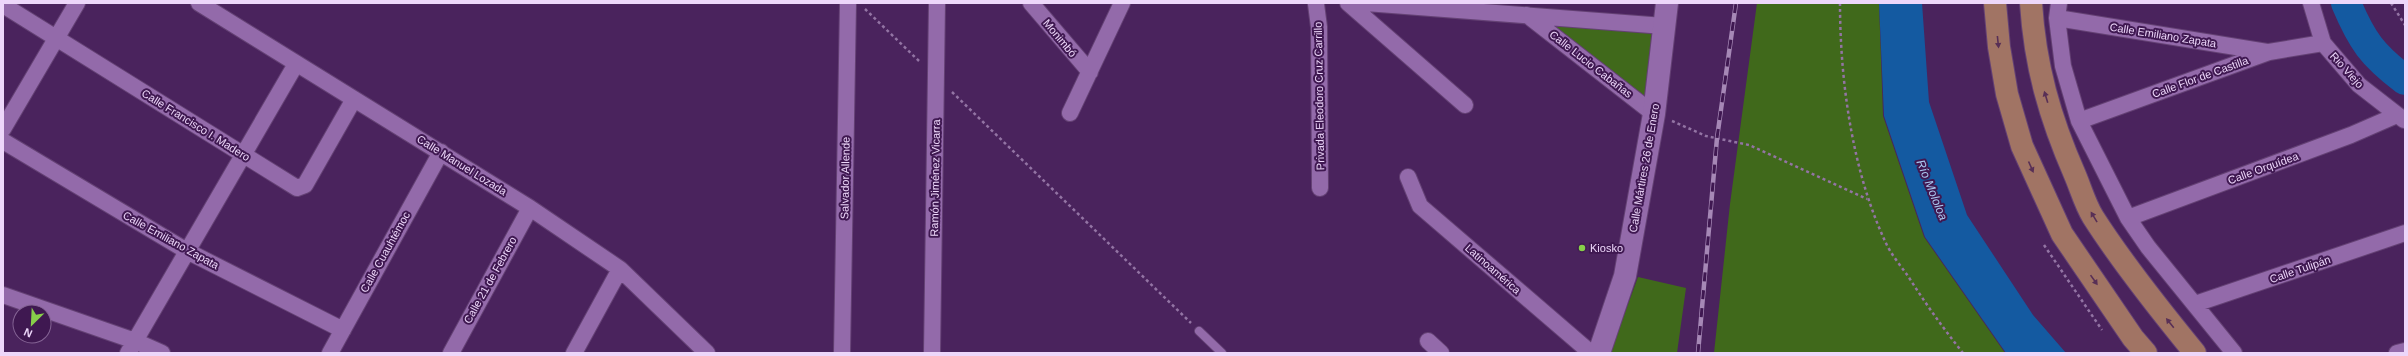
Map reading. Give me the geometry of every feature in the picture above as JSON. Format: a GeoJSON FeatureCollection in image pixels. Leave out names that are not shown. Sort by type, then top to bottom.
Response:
{"type":"FeatureCollection","features":[{"type":"Feature","properties":{"kind":"main road"},"geometry":{"type":"LineString","coordinates":[[1995,3],[1999,46],[2007,94],[2022,146],[2062,234],[2133,338],[2146,353]]}},
{"type":"Feature","properties":{"kind":"main road"},"geometry":{"type":"LineString","coordinates":[[2031,3],[2034,43],[2044,91],[2057,133],[2092,216],[2159,309],[2195,353]]}},
{"type":"Feature","properties":{"kind":"street"},"geometry":{"type":"LineString","coordinates":[[3,129],[77,3]]}},
{"type":"Feature","properties":{"kind":"street","name":"Calle Manuel Lozada"},"geometry":{"type":"LineString","coordinates":[[199,3],[530,208],[620,269],[703,352]]}},
{"type":"Feature","properties":{"kind":"street","name":"Salvador Allende"},"geometry":{"type":"LineString","coordinates":[[842,353],[848,3]]}},
{"type":"Feature","properties":{"kind":"street","name":"Ramón Jiménez Vicarra"},"geometry":{"type":"LineString","coordinates":[[932,353],[937,3]]}},
{"type":"Feature","properties":{"kind":"street","name":"Monimbó"},"geometry":{"type":"LineString","coordinates":[[1031,3],[1090,72]]}},
{"type":"Feature","properties":{"kind":"street"},"geometry":{"type":"LineString","coordinates":[[1070,113],[1122,3]]}},
{"type":"Feature","properties":{"kind":"street","name":"Privada Eleodoro Cruz Carrillo"},"geometry":{"type":"LineString","coordinates":[[1320,3],[1318,27],[1320,188]]}},
{"type":"Feature","properties":{"kind":"street"},"geometry":{"type":"LineString","coordinates":[[1348,3],[1465,105]]}},
{"type":"Feature","properties":{"kind":"street","name":"Calle Lucio Cabañas"},"geometry":{"type":"LineString","coordinates":[[1366,3],[1664,26]]}},
{"type":"Feature","properties":{"kind":"street","name":"Calle Mártires 26 de Enero"},"geometry":{"type":"LineString","coordinates":[[1600,353],[1625,276],[1654,114],[1667,3]]}},
{"type":"Feature","properties":{"kind":"street","name":"Rio Viejo"},"geometry":{"type":"LineString","coordinates":[[2311,3],[2323,43],[2359,84],[2401,118]]}},
{"type":"Feature","properties":{"kind":"street","name":"Calle Francisco I. Madero"},"geometry":{"type":"LineString","coordinates":[[3,6],[57,38],[297,188],[305,185],[354,99]]}},
{"type":"Feature","properties":{"kind":"street"},"geometry":{"type":"LineString","coordinates":[[2058,11],[2063,66],[2079,121],[2128,218],[2148,247],[2234,353]]}},
{"type":"Feature","properties":{"kind":"street","name":"Calle Emiliano Zapata"},"geometry":{"type":"LineString","coordinates":[[2058,11],[2269,52]]}},
{"type":"Feature","properties":{"kind":"street","name":"Calle Lucio Cabañas"},"geometry":{"type":"LineString","coordinates":[[1527,15],[1654,114]]}},
{"type":"Feature","properties":{"kind":"street","name":"Calle Flor de Castilla"},"geometry":{"type":"LineString","coordinates":[[2079,121],[2269,52],[2323,43]]}},
{"type":"Feature","properties":{"kind":"street"},"geometry":{"type":"LineString","coordinates":[[132,347],[296,64]]}},
{"type":"Feature","properties":{"kind":"street","name":"Calle Orquídea"},"geometry":{"type":"LineString","coordinates":[[2128,218],[2351,135],[2401,118]]}},
{"type":"Feature","properties":{"kind":"street","name":"Calle Emiliano Zapata"},"geometry":{"type":"LineString","coordinates":[[3,142],[187,251],[343,330]]}},
{"type":"Feature","properties":{"kind":"street","name":"Calle Cuauhtémoc"},"geometry":{"type":"LineString","coordinates":[[330,353],[441,152]]}},
{"type":"Feature","properties":{"kind":"street","name":"Latinoamérica"},"geometry":{"type":"LineString","coordinates":[[1408,177],[1420,206],[1591,353]]}},
{"type":"Feature","properties":{"kind":"street","name":"Calle 21 de Febrero"},"geometry":{"type":"LineString","coordinates":[[451,353],[530,208]]}},
{"type":"Feature","properties":{"kind":"street","name":"Calle Tulipán"},"geometry":{"type":"LineString","coordinates":[[2195,304],[2405,233]]}},
{"type":"Feature","properties":{"kind":"street"},"geometry":{"type":"LineString","coordinates":[[574,353],[620,269]]}},
{"type":"Feature","properties":{"kind":"street"},"geometry":{"type":"LineString","coordinates":[[3,295],[132,347],[162,353]]}},
{"type":"Feature","properties":{"kind":"street"},"geometry":{"type":"LineString","coordinates":[[1428,341],[1441,353]]}},
{"type":"Feature","properties":{"kind":"street"},"geometry":{"type":"LineString","coordinates":[[2397,353],[2405,351]]}},
{"type":"Feature","properties":{"kind":"lane"},"geometry":{"type":"LineString","coordinates":[[1199,331],[1222,353]]}},
{"type":"Feature","properties":{"kind":"path"},"geometry":{"type":"LineString","coordinates":[[1840,3],[1840,49],[1859,168],[1867,199],[1885,242],[1941,326],[1963,353]]}},
{"type":"Feature","properties":{"kind":"path"},"geometry":{"type":"LineString","coordinates":[[2391,3],[2405,25]]}},
{"type":"Feature","properties":{"kind":"path"},"geometry":{"type":"LineString","coordinates":[[864,8],[1199,331]]}},
{"type":"Feature","properties":{"kind":"path"},"geometry":{"type":"LineString","coordinates":[[1654,114],[1706,136],[1749,145],[1867,199]]}},
{"type":"Feature","properties":{"kind":"green space"},"geometry":{"type":"Polygon","coordinates":[[[1757,3],[1879,3],[1883,116],[1924,237],[2005,353],[1714,353],[1730,204],[1757,3]]]}},
{"type":"Feature","properties":{"kind":"green space"},"geometry":{"type":"Polygon","coordinates":[[[1527,15],[1664,26],[1654,114],[1527,15]]]}},
{"type":"Feature","properties":{"kind":"green space"},"geometry":{"type":"Polygon","coordinates":[[[1638,277],[1686,288],[1677,353],[1610,353],[1638,277]]]}},
{"type":"Feature","properties":{"kind":"water","name":"Río Mololoa"},"geometry":{"type":"Polygon","coordinates":[[[1879,3],[1922,3],[1929,102],[1967,215],[2033,315],[2066,353],[2006,353],[1925,237],[1884,116],[1879,3]]]}},
{"type":"Feature","properties":{"kind":"waterway"},"geometry":{"type":"LineString","coordinates":[[2346,3],[2357,28],[2369,46],[2384,63],[2405,80]]}},
{"type":"Feature","properties":{"kind":"railway"},"geometry":{"type":"LineString","coordinates":[[1698,353],[1717,138],[1736,3]]}},
{"type":"Feature","properties":{"kind":"place","name":"Kiosko"},"geometry":{"type":"Point","coordinates":[1582,248]}}]}
